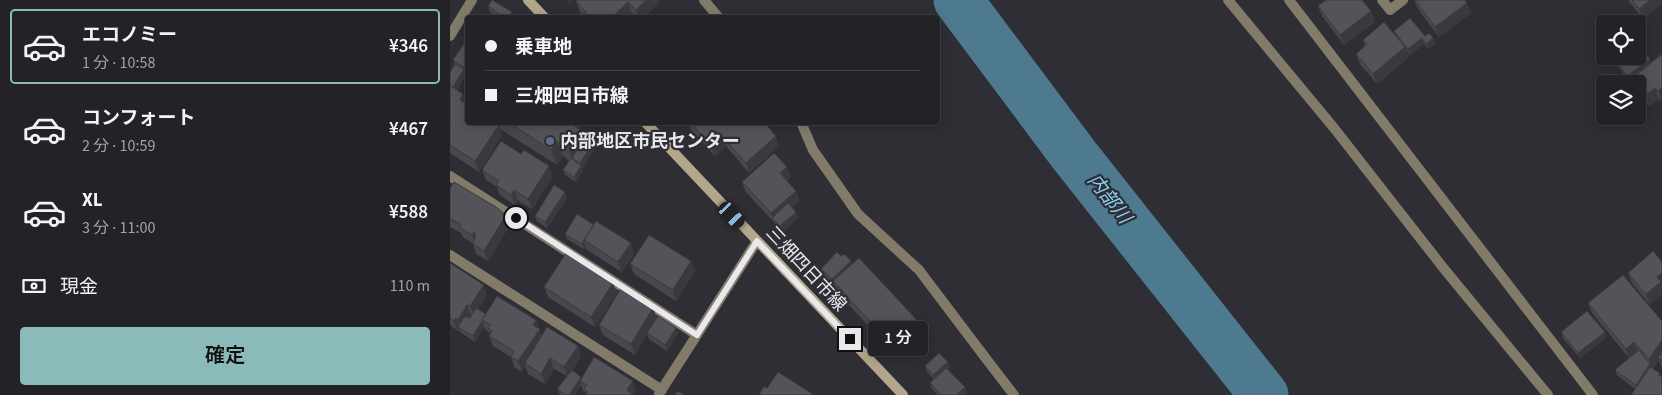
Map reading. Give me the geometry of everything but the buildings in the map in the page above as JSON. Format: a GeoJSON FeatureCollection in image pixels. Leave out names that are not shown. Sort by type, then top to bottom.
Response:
{"type":"FeatureCollection","features":[{"type":"Feature","properties":{"kind":"main road"},"geometry":{"type":"LineString","coordinates":[[528,0],[542,15]]}},
{"type":"Feature","properties":{"kind":"main road","name":"三畑四日市線"},"geometry":{"type":"LineString","coordinates":[[648,125],[903,395]]}},
{"type":"Feature","properties":{"kind":"street"},"geometry":{"type":"LineString","coordinates":[[450,36],[472,0]]}},
{"type":"Feature","properties":{"kind":"street"},"geometry":{"type":"LineString","coordinates":[[704,0],[716,15]]}},
{"type":"Feature","properties":{"kind":"street"},"geometry":{"type":"LineString","coordinates":[[1289,0],[1593,395]]}},
{"type":"Feature","properties":{"kind":"street"},"geometry":{"type":"LineString","coordinates":[[1382,0],[1390,10],[1403,0]]}},
{"type":"Feature","properties":{"kind":"street"},"geometry":{"type":"LineString","coordinates":[[1231,2],[1334,128],[1445,270],[1548,395]]}},
{"type":"Feature","properties":{"kind":"street"},"geometry":{"type":"LineString","coordinates":[[802,125],[813,150],[858,214],[919,270],[1014,395]]}},
{"type":"Feature","properties":{"kind":"street"},"geometry":{"type":"LineString","coordinates":[[450,176],[697,335]]}},
{"type":"Feature","properties":{"kind":"street"},"geometry":{"type":"LineString","coordinates":[[450,255],[660,392],[757,241]]}},
{"type":"Feature","properties":{"kind":"waterway","name":"内部川"},"geometry":{"type":"LineString","coordinates":[[958,0],[1074,155],[1264,395]]}},
{"type":"Feature","properties":{"kind":"place","name":"内部地区市民センター"},"geometry":{"type":"Point","coordinates":[550,141]}},
{"type":"Feature","properties":{"kind":"route"},"geometry":{"type":"LineString","coordinates":[[516,218],[697,335],[757,241],[850,339]]}}]}
